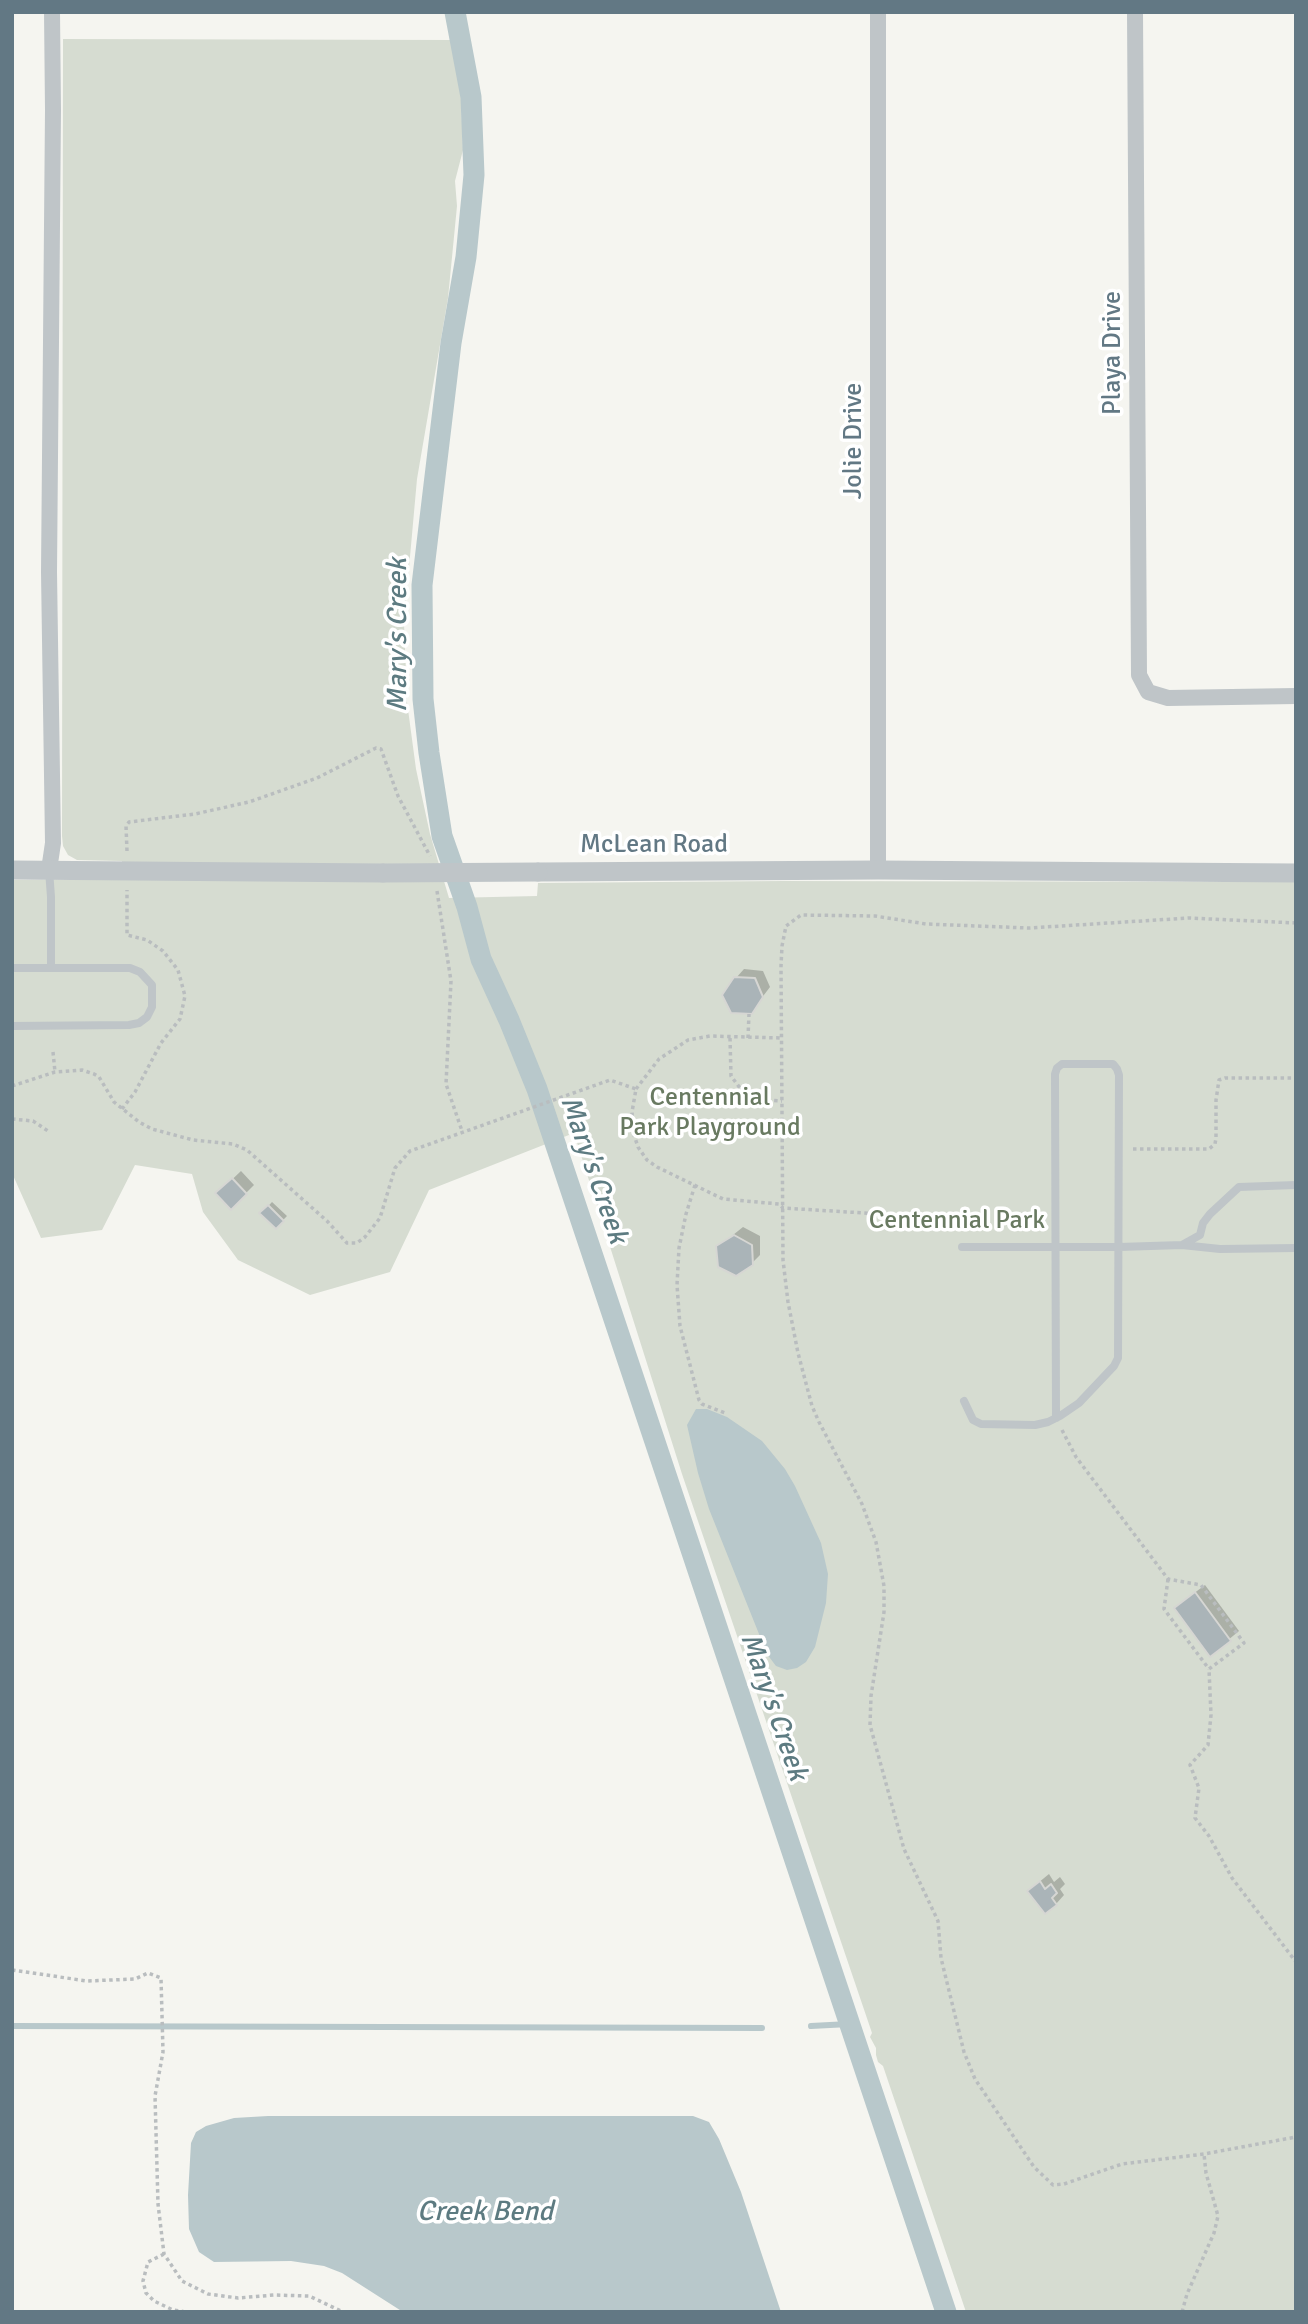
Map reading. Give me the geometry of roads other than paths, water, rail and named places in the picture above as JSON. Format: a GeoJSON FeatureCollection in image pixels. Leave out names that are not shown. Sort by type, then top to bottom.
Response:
{"type":"FeatureCollection","features":[{"type":"Feature","properties":{"kind":"street"},"geometry":{"type":"LineString","coordinates":[[49,870],[53,843],[49,572],[54,86],[52,12]]}},
{"type":"Feature","properties":{"kind":"street","name":"Jolie Drive"},"geometry":{"type":"LineString","coordinates":[[878,12],[878,870]]}},
{"type":"Feature","properties":{"kind":"street","name":"Playa Drive"},"geometry":{"type":"LineString","coordinates":[[1135,12],[1139,675],[1148,692],[1168,698],[1296,696]]}},
{"type":"Feature","properties":{"kind":"street","name":"McLean Road"},"geometry":{"type":"LineString","coordinates":[[12,870],[383,873],[878,870],[1296,873]]}},
{"type":"Feature","properties":{"kind":"lane"},"geometry":{"type":"LineString","coordinates":[[49,870],[51,968]]}},
{"type":"Feature","properties":{"kind":"lane"},"geometry":{"type":"LineString","coordinates":[[12,968],[130,968],[140,972],[152,985],[152,1007],[147,1017],[139,1023],[12,1026]]}},
{"type":"Feature","properties":{"kind":"lane"},"geometry":{"type":"LineString","coordinates":[[964,1401],[973,1420],[981,1424],[1035,1425],[1048,1422],[1056,1418],[1079,1402],[1114,1366],[1118,1358],[1119,1149],[1117,1069],[1112,1064],[1062,1064],[1055,1074],[1056,1418]]}},
{"type":"Feature","properties":{"kind":"lane"},"geometry":{"type":"LineString","coordinates":[[1182,1245],[1200,1235],[1203,1223],[1210,1214],[1239,1187],[1296,1185]]}},
{"type":"Feature","properties":{"kind":"lane"},"geometry":{"type":"LineString","coordinates":[[962,1247],[1182,1245],[1220,1249],[1296,1248]]}},
{"type":"Feature","properties":{"kind":"water"},"geometry":{"type":"Polygon","coordinates":[[[696,1409],[707,1409],[727,1417],[762,1441],[795,1486],[821,1543],[828,1574],[826,1603],[815,1647],[806,1662],[797,1668],[787,1670],[776,1666],[767,1654],[709,1509],[687,1425],[696,1409]]]}},
{"type":"Feature","properties":{"kind":"water","name":"Creek Bend"},"geometry":{"type":"Polygon","coordinates":[[[693,2116],[709,2122],[741,2192],[781,2312],[403,2312],[342,2273],[324,2266],[291,2261],[214,2262],[199,2252],[189,2229],[191,2143],[196,2132],[206,2126],[234,2118],[693,2116]]]}},
{"type":"Feature","properties":{"kind":"waterway","name":"Mary's Creek"},"geometry":{"type":"LineString","coordinates":[[455,12],[471,97],[474,175],[466,257],[451,343],[422,585],[423,699],[442,836],[467,907],[481,959],[537,1089],[946,2312]]}},
{"type":"Feature","properties":{"kind":"waterway"},"geometry":{"type":"LineString","coordinates":[[811,2026],[849,2024]]}},
{"type":"Feature","properties":{"kind":"waterway"},"geometry":{"type":"LineString","coordinates":[[12,2026],[762,2028]]}},
{"type":"Feature","properties":{"kind":"park label","name":"Centennial Park Playground"},"geometry":{"type":"Point","coordinates":[710,1113]}},
{"type":"Feature","properties":{"kind":"park label","name":"Centennial Park"},"geometry":{"type":"Point","coordinates":[957,1221]}}]}
